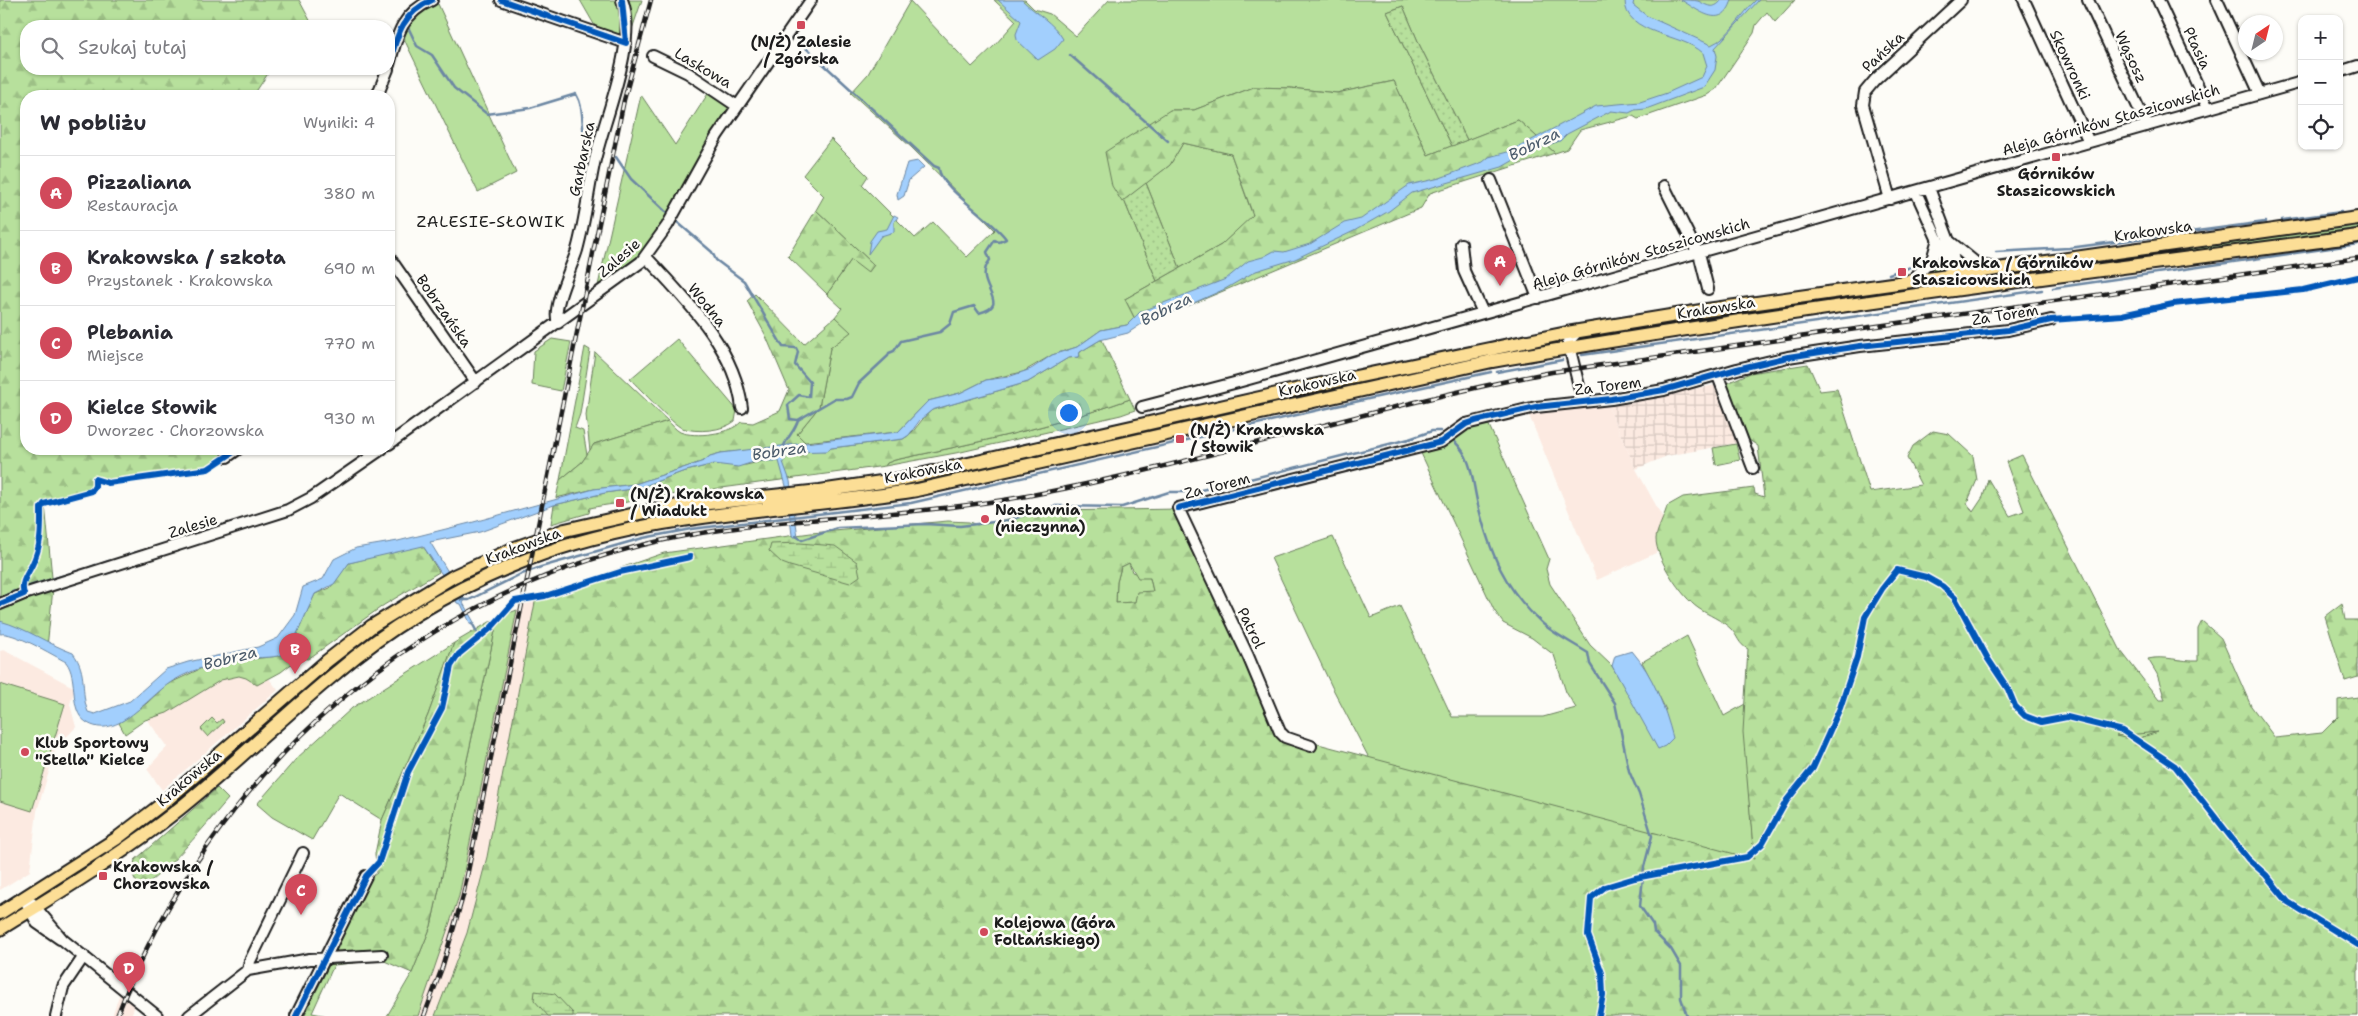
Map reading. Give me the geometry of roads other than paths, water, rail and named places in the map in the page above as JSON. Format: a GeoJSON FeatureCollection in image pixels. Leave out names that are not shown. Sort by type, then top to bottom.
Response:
{"type":"FeatureCollection","features":[{"type":"Feature","properties":{"kind":"main road","name":"Krakowska"},"geometry":{"type":"LineString","coordinates":[[0,914],[116,839],[162,804],[327,662],[372,626],[454,576],[540,538],[628,514],[662,508],[820,491],[902,479],[1316,385],[1578,331],[2358,218]]}},
{"type":"Feature","properties":{"kind":"main road","name":"Krakowska"},"geometry":{"type":"LineString","coordinates":[[0,929],[99,866],[178,810],[338,670],[378,640],[466,587],[546,552],[602,535],[663,522],[852,500],[917,490],[1482,363],[1570,347],[1960,289],[2358,236]]}},
{"type":"Feature","properties":{"kind":"street"},"geometry":{"type":"LineString","coordinates":[[395,48],[406,18],[414,9],[432,0]]}},
{"type":"Feature","properties":{"kind":"street"},"geometry":{"type":"LineString","coordinates":[[501,0],[626,43]]}},
{"type":"Feature","properties":{"kind":"street","name":"Garbarska"},"geometry":{"type":"LineString","coordinates":[[558,323],[556,309],[588,209],[594,163],[626,43],[622,0]]}},
{"type":"Feature","properties":{"kind":"street","name":"Zalesie"},"geometry":{"type":"LineString","coordinates":[[395,440],[629,273],[646,257],[667,226],[707,153],[737,106],[811,0]]}},
{"type":"Feature","properties":{"kind":"street","name":"Pańska"},"geometry":{"type":"LineString","coordinates":[[1890,199],[1863,105],[1865,92],[1875,80],[1961,0]]}},
{"type":"Feature","properties":{"kind":"street","name":"Skowronki"},"geometry":{"type":"LineString","coordinates":[[2024,0],[2090,142]]}},
{"type":"Feature","properties":{"kind":"street","name":"Wąsosz"},"geometry":{"type":"LineString","coordinates":[[2088,0],[2147,126]]}},
{"type":"Feature","properties":{"kind":"street","name":"Ptasia"},"geometry":{"type":"LineString","coordinates":[[2158,0],[2208,108]]}},
{"type":"Feature","properties":{"kind":"street"},"geometry":{"type":"LineString","coordinates":[[2218,0],[2260,94]]}},
{"type":"Feature","properties":{"kind":"street","name":"Laskowa"},"geometry":{"type":"LineString","coordinates":[[653,56],[688,73],[737,106]]}},
{"type":"Feature","properties":{"kind":"street"},"geometry":{"type":"LineString","coordinates":[[2343,71],[2358,66]]}},
{"type":"Feature","properties":{"kind":"street"},"geometry":{"type":"LineString","coordinates":[[379,90],[386,75]]}},
{"type":"Feature","properties":{"kind":"street","name":"Aleja Górników Staszicowskich"},"geometry":{"type":"LineString","coordinates":[[1142,407],[1699,253],[2298,83]]}},
{"type":"Feature","properties":{"kind":"street"},"geometry":{"type":"LineString","coordinates":[[1491,180],[1538,298]]}},
{"type":"Feature","properties":{"kind":"street"},"geometry":{"type":"LineString","coordinates":[[1664,186],[1699,253],[1708,289]]}},
{"type":"Feature","properties":{"kind":"street"},"geometry":{"type":"LineString","coordinates":[[1929,188],[1949,241],[1955,275]]}},
{"type":"Feature","properties":{"kind":"street"},"geometry":{"type":"LineString","coordinates":[[1916,192],[1937,242],[1955,275],[1960,289]]}},
{"type":"Feature","properties":{"kind":"street"},"geometry":{"type":"LineString","coordinates":[[1949,241],[1976,263],[1997,270]]}},
{"type":"Feature","properties":{"kind":"street"},"geometry":{"type":"LineString","coordinates":[[1910,282],[1932,260],[1937,242]]}},
{"type":"Feature","properties":{"kind":"street"},"geometry":{"type":"LineString","coordinates":[[1461,244],[1464,271],[1483,313]]}},
{"type":"Feature","properties":{"kind":"street","name":"Wodna"},"geometry":{"type":"LineString","coordinates":[[646,257],[708,326],[736,382],[742,408]]}},
{"type":"Feature","properties":{"kind":"street","name":"Bobrzańska"},"geometry":{"type":"LineString","coordinates":[[395,266],[476,382]]}},
{"type":"Feature","properties":{"kind":"street","name":"Za Torem"},"geometry":{"type":"LineString","coordinates":[[1178,508],[1441,442],[1466,424],[1474,421],[1536,407],[1664,390],[1737,369],[1788,357],[1860,346],[2008,330],[2050,320]]}},
{"type":"Feature","properties":{"kind":"street"},"geometry":{"type":"LineString","coordinates":[[1578,331],[1568,342],[1583,402]]}},
{"type":"Feature","properties":{"kind":"street"},"geometry":{"type":"LineString","coordinates":[[1718,376],[1753,468]]}},
{"type":"Feature","properties":{"kind":"street","name":"Zalesie"},"geometry":{"type":"LineString","coordinates":[[0,604],[38,589],[288,510],[315,495],[373,455]]}},
{"type":"Feature","properties":{"kind":"street","name":"Patrol"},"geometry":{"type":"LineString","coordinates":[[1178,508],[1248,656],[1277,726],[1285,737],[1311,746]]}},
{"type":"Feature","properties":{"kind":"street"},"geometry":{"type":"LineString","coordinates":[[248,970],[250,961],[303,853]]}},
{"type":"Feature","properties":{"kind":"street"},"geometry":{"type":"LineString","coordinates":[[296,1016],[366,876]]}},
{"type":"Feature","properties":{"kind":"street"},"geometry":{"type":"LineString","coordinates":[[25,898],[42,928],[63,940],[84,956],[157,1016]]}},
{"type":"Feature","properties":{"kind":"street"},"geometry":{"type":"LineString","coordinates":[[189,1016],[248,970],[324,958],[382,955]]}},
{"type":"Feature","properties":{"kind":"street"},"geometry":{"type":"LineString","coordinates":[[56,1016],[63,987],[84,956]]}},
{"type":"Feature","properties":{"kind":"water"},"geometry":{"type":"Polygon","coordinates":[[[998,0],[1022,0],[1050,23],[1063,39],[1055,49],[1038,60],[1017,40],[1016,34],[1021,21],[998,0]]]}},
{"type":"Feature","properties":{"kind":"water","name":"Bobrza"},"geometry":{"type":"Polygon","coordinates":[[[1625,0],[1634,0],[1633,5],[1647,16],[1711,45],[1724,37],[1756,0],[1759,0],[1715,48],[1717,56],[1715,70],[1704,87],[1646,109],[1635,110],[1629,113],[1611,111],[1567,134],[1560,141],[1530,151],[1502,167],[1412,193],[1389,211],[1354,231],[1295,259],[1256,271],[1225,289],[1178,310],[1155,315],[1128,333],[1100,340],[1080,352],[1078,357],[1068,358],[1028,382],[932,410],[903,439],[831,448],[827,451],[791,452],[783,462],[790,481],[798,537],[793,537],[792,535],[786,486],[779,461],[757,461],[738,467],[714,464],[682,472],[639,488],[605,493],[554,505],[480,532],[430,542],[465,600],[463,603],[475,624],[471,625],[461,604],[457,603],[443,576],[423,546],[349,563],[334,584],[315,594],[296,636],[284,654],[222,663],[192,671],[164,687],[121,722],[109,726],[98,727],[86,722],[81,717],[75,702],[70,669],[66,662],[14,636],[0,634],[0,621],[73,653],[81,668],[84,697],[88,712],[95,714],[130,701],[166,669],[188,662],[258,647],[278,638],[295,615],[303,587],[323,579],[334,559],[356,548],[398,541],[594,489],[635,484],[704,461],[710,456],[721,453],[898,432],[928,401],[960,393],[986,380],[1008,377],[1031,369],[1052,355],[1077,347],[1101,330],[1127,325],[1140,312],[1226,279],[1248,261],[1263,257],[1274,251],[1284,252],[1310,244],[1344,223],[1361,219],[1409,185],[1440,178],[1483,162],[1489,157],[1511,151],[1596,106],[1640,102],[1667,93],[1702,77],[1707,66],[1703,53],[1694,46],[1644,27],[1627,12],[1625,0]]]}},
{"type":"Feature","properties":{"kind":"water"},"geometry":{"type":"Polygon","coordinates":[[[1681,0],[1696,1],[1713,6],[1722,0],[1732,0],[1728,10],[1722,15],[1716,16],[1702,12],[1681,0]]]}},
{"type":"Feature","properties":{"kind":"water"},"geometry":{"type":"Polygon","coordinates":[[[918,161],[924,167],[909,180],[904,196],[898,200],[897,194],[907,163],[918,161]]]}},
{"type":"Feature","properties":{"kind":"water"},"geometry":{"type":"Polygon","coordinates":[[[894,215],[898,217],[894,222],[894,232],[881,236],[868,254],[870,241],[877,231],[887,229],[894,215]]]}},
{"type":"Feature","properties":{"kind":"water"},"geometry":{"type":"Polygon","coordinates":[[[1632,651],[1652,681],[1673,738],[1665,746],[1658,749],[1612,666],[1615,656],[1632,651]]]}},
{"type":"Feature","properties":{"kind":"waterway"},"geometry":{"type":"LineString","coordinates":[[409,29],[417,46],[432,55],[454,88],[487,114],[530,108],[576,94],[581,108],[584,137],[590,150]]}},
{"type":"Feature","properties":{"kind":"waterway"},"geometry":{"type":"LineString","coordinates":[[793,36],[934,166],[939,168],[941,176],[948,185],[1006,239],[999,242],[995,240],[987,252],[990,260],[985,269],[985,278],[993,299],[993,304],[989,309],[979,313],[974,306],[954,312],[950,324],[940,332],[901,341],[894,351],[889,353],[859,383],[852,397],[834,399],[798,420]]}},
{"type":"Feature","properties":{"kind":"waterway"},"geometry":{"type":"LineString","coordinates":[[1070,55],[1168,141]]}},
{"type":"Feature","properties":{"kind":"waterway"},"geometry":{"type":"LineString","coordinates":[[616,157],[631,179],[668,214]]}},
{"type":"Feature","properties":{"kind":"waterway"},"geometry":{"type":"LineString","coordinates":[[2282,220],[2341,212]]}},
{"type":"Feature","properties":{"kind":"waterway","name":"Bobrza"},"geometry":{"type":"LineString","coordinates":[[676,221],[712,252],[716,260],[744,281],[783,347],[796,348],[798,352],[795,365],[810,382],[809,397],[799,395],[788,405],[790,419],[798,420],[783,448]]}},
{"type":"Feature","properties":{"kind":"waterway"},"geometry":{"type":"LineString","coordinates":[[1996,252],[2069,248],[2265,222]]}},
{"type":"Feature","properties":{"kind":"waterway"},"geometry":{"type":"LineString","coordinates":[[2053,288],[2358,244]]}},
{"type":"Feature","properties":{"kind":"waterway"},"geometry":{"type":"LineString","coordinates":[[1889,274],[1922,261]]}},
{"type":"Feature","properties":{"kind":"waterway"},"geometry":{"type":"LineString","coordinates":[[1582,355],[2042,290]]}},
{"type":"Feature","properties":{"kind":"waterway"},"geometry":{"type":"LineString","coordinates":[[1497,372],[1562,360]]}},
{"type":"Feature","properties":{"kind":"waterway"},"geometry":{"type":"LineString","coordinates":[[461,600],[469,600],[519,575],[541,567],[643,538],[691,529],[911,503],[1491,372]]}},
{"type":"Feature","properties":{"kind":"waterway"},"geometry":{"type":"LineString","coordinates":[[796,536],[802,540],[838,528],[925,524],[960,526],[1011,520],[1039,509],[1056,506],[1122,507],[1169,492],[1192,492],[1250,479],[1409,439],[1432,431],[1440,431]]}},
{"type":"Feature","properties":{"kind":"waterway"},"geometry":{"type":"LineString","coordinates":[[1455,442],[1469,463],[1488,539],[1509,584],[1543,624],[1588,653],[1590,664],[1615,703],[1629,771],[1639,794],[1652,836],[1644,867],[1640,906],[1653,925],[1654,932],[1671,949],[1681,966],[1681,998],[1687,1016]]}},
{"type":"Feature","properties":{"kind":"waterway"},"geometry":{"type":"LineString","coordinates":[[205,531],[215,528]]}},
{"type":"Feature","properties":{"kind":"waterway"},"geometry":{"type":"LineString","coordinates":[[180,539],[199,533]]}},
{"type":"Feature","properties":{"kind":"waterway"},"geometry":{"type":"LineString","coordinates":[[174,541],[178,539]]}},
{"type":"Feature","properties":{"kind":"waterway"},"geometry":{"type":"LineString","coordinates":[[145,550],[155,547]]}},
{"type":"Feature","properties":{"kind":"waterway"},"geometry":{"type":"LineString","coordinates":[[128,555],[141,551]]}},
{"type":"Feature","properties":{"kind":"waterway"},"geometry":{"type":"LineString","coordinates":[[98,565],[109,561]]}},
{"type":"Feature","properties":{"kind":"waterway"},"geometry":{"type":"LineString","coordinates":[[89,568],[96,565]]}},
{"type":"Feature","properties":{"kind":"waterway"},"geometry":{"type":"LineString","coordinates":[[29,586],[82,570]]}},
{"type":"Feature","properties":{"kind":"waterway"},"geometry":{"type":"LineString","coordinates":[[0,598],[14,591]]}},
{"type":"Feature","properties":{"kind":"waterway"},"geometry":{"type":"LineString","coordinates":[[472,623],[477,632]]}},
{"type":"Feature","properties":{"kind":"railway"},"geometry":{"type":"LineString","coordinates":[[424,1016],[442,968],[463,896],[624,100],[651,0]]}},
{"type":"Feature","properties":{"kind":"railway"},"geometry":{"type":"LineString","coordinates":[[117,1016],[158,927],[209,844],[269,769],[338,702],[415,645],[498,597],[588,561],[684,536],[727,529],[945,508],[1032,495],[1097,482],[1422,400],[1552,372],[2358,258]]}},
{"type":"Feature","properties":{"kind":"place","name":"(N/Ż) Zalesie / Zgórska"},"geometry":{"type":"Point","coordinates":[801,25]}},
{"type":"Feature","properties":{"kind":"place","name":"Górników Staszicowskich"},"geometry":{"type":"Point","coordinates":[2056,157]}},
{"type":"Feature","properties":{"kind":"place","name":"Krakowska / Górników Staszicowskich"},"geometry":{"type":"Point","coordinates":[1902,272]}},
{"type":"Feature","properties":{"kind":"place","name":"Pizzaliana"},"geometry":{"type":"Point","coordinates":[1500,286]}},
{"type":"Feature","properties":{"kind":"place","name":"(N/Ż) Krakowska / Słowik"},"geometry":{"type":"Point","coordinates":[1180,439]}},
{"type":"Feature","properties":{"kind":"place","name":"(N/Ż) Krakowska / Wiadukt"},"geometry":{"type":"Point","coordinates":[620,503]}},
{"type":"Feature","properties":{"kind":"place","name":"Nastawnia (nieczynna)"},"geometry":{"type":"Point","coordinates":[985,519]}},
{"type":"Feature","properties":{"kind":"place","name":"Krakowska / szkoła"},"geometry":{"type":"Point","coordinates":[295,674]}},
{"type":"Feature","properties":{"kind":"place","name":"Klub Sportowy \"Stella\" Kielce"},"geometry":{"type":"Point","coordinates":[25,752]}},
{"type":"Feature","properties":{"kind":"place","name":"Krakowska / Chorzowska"},"geometry":{"type":"Point","coordinates":[103,876]}},
{"type":"Feature","properties":{"kind":"place","name":"Plebania"},"geometry":{"type":"Point","coordinates":[301,915]}},
{"type":"Feature","properties":{"kind":"place","name":"Kolejowa (Góra Foltańskiego)"},"geometry":{"type":"Point","coordinates":[984,932]}},
{"type":"Feature","properties":{"kind":"place","name":"Kielce Słowik"},"geometry":{"type":"Point","coordinates":[129,993]}},
{"type":"Feature","properties":{"kind":"district","name":"ZALESIE-SŁOWIK"},"geometry":{"type":"Point","coordinates":[491,221]}}]}
